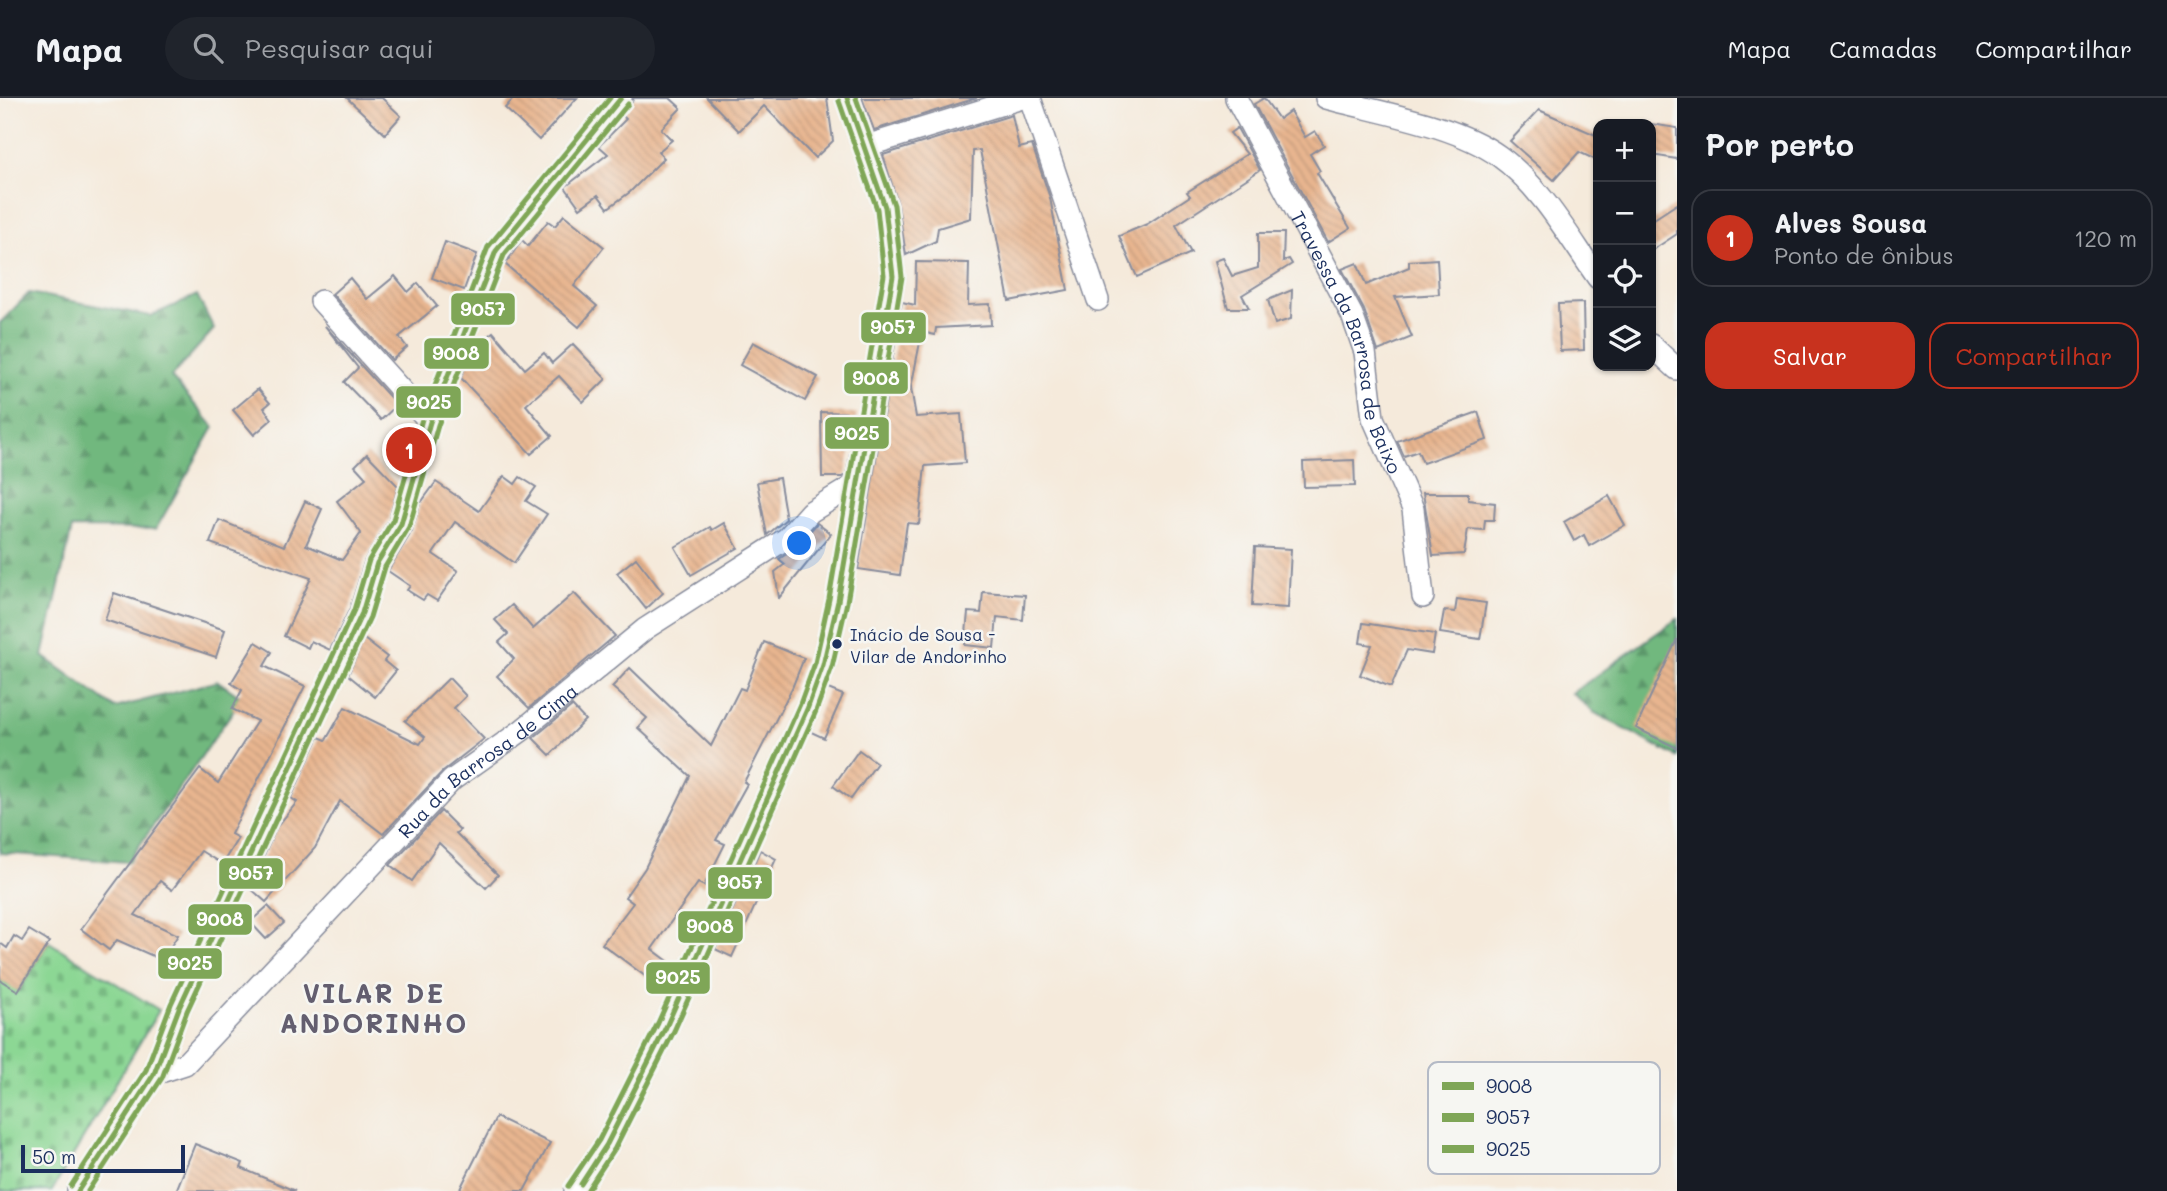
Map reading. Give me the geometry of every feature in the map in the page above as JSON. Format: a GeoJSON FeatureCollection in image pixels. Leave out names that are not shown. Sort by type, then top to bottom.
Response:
{"type":"FeatureCollection","features":[{"type":"Feature","properties":{"kind":"street"},"geometry":{"type":"LineString","coordinates":[[78,1191],[154,1074],[179,1008],[362,613],[377,563],[401,524],[430,422],[496,251],[621,98]]}},
{"type":"Feature","properties":{"kind":"street"},"geometry":{"type":"LineString","coordinates":[[580,1189],[607,1144],[666,1027],[808,707],[832,634],[856,484],[891,298],[894,267],[886,198],[847,98]]}},
{"type":"Feature","properties":{"kind":"street"},"geometry":{"type":"LineString","coordinates":[[866,146],[1022,98]]}},
{"type":"Feature","properties":{"kind":"street"},"geometry":{"type":"LineString","coordinates":[[1030,98],[1098,300]]}},
{"type":"Feature","properties":{"kind":"street","name":"Travessa da Barrosa de Baixo"},"geometry":{"type":"LineString","coordinates":[[1236,98],[1237,105],[1355,324],[1365,352],[1373,418],[1413,509],[1423,597]]}},
{"type":"Feature","properties":{"kind":"street"},"geometry":{"type":"LineString","coordinates":[[1326,98],[1445,131],[1475,142],[1500,157],[1539,197],[1593,271]]}},
{"type":"Feature","properties":{"kind":"street"},"geometry":{"type":"LineString","coordinates":[[321,301],[430,422]]}},
{"type":"Feature","properties":{"kind":"street"},"geometry":{"type":"LineString","coordinates":[[1656,350],[1677,369]]}},
{"type":"Feature","properties":{"kind":"street","name":"Rua da Barrosa de Cima"},"geometry":{"type":"LineString","coordinates":[[154,1074],[185,1064],[452,780],[521,731],[645,629],[787,538],[810,512],[856,484]]}},
{"type":"Feature","properties":{"kind":"green space"},"geometry":{"type":"Polygon","coordinates":[[[29,293],[151,316],[197,295],[214,329],[171,377],[214,427],[156,529],[72,528],[43,656],[115,708],[218,681],[242,698],[128,862],[0,853],[0,323],[29,293]]]}},
{"type":"Feature","properties":{"kind":"green space"},"geometry":{"type":"Polygon","coordinates":[[[1677,619],[1677,757],[1593,712],[1572,693],[1677,619]]]}},
{"type":"Feature","properties":{"kind":"green space"},"geometry":{"type":"Polygon","coordinates":[[[49,942],[159,1010],[52,1191],[0,1191],[0,980],[19,991],[49,942]]]}},
{"type":"Feature","properties":{"kind":"building"},"geometry":{"type":"Polygon","coordinates":[[[347,98],[382,98],[401,116],[385,134],[347,98]]]}},
{"type":"Feature","properties":{"kind":"building"},"geometry":{"type":"Polygon","coordinates":[[[514,98],[577,98],[539,140],[505,108],[514,98]]]}},
{"type":"Feature","properties":{"kind":"building"},"geometry":{"type":"Polygon","coordinates":[[[634,98],[670,98],[681,108],[661,129],[672,140],[658,152],[664,158],[630,192],[608,208],[598,195],[580,208],[565,187],[608,154],[599,146],[626,119],[623,116],[634,98]]]}},
{"type":"Feature","properties":{"kind":"building"},"geometry":{"type":"Polygon","coordinates":[[[707,98],[827,98],[833,141],[815,158],[764,106],[739,131],[707,98]]]}},
{"type":"Feature","properties":{"kind":"building"},"geometry":{"type":"Polygon","coordinates":[[[862,98],[977,98],[874,130],[862,98]]]}},
{"type":"Feature","properties":{"kind":"building"},"geometry":{"type":"Polygon","coordinates":[[[1264,98],[1279,119],[1290,111],[1305,137],[1315,131],[1324,145],[1310,154],[1320,171],[1317,173],[1350,228],[1328,242],[1254,104],[1264,98]]]}},
{"type":"Feature","properties":{"kind":"building"},"geometry":{"type":"Polygon","coordinates":[[[1539,110],[1593,134],[1593,159],[1579,152],[1554,180],[1510,141],[1539,110]]]}},
{"type":"Feature","properties":{"kind":"building"},"geometry":{"type":"Polygon","coordinates":[[[1012,115],[1019,148],[1032,145],[1050,198],[1068,290],[1009,301],[980,150],[973,151],[971,218],[938,228],[936,241],[906,255],[898,204],[883,155],[1012,115]]]}},
{"type":"Feature","properties":{"kind":"building"},"geometry":{"type":"Polygon","coordinates":[[[1656,125],[1677,128],[1677,159],[1656,156],[1656,125]]]}},
{"type":"Feature","properties":{"kind":"building"},"geometry":{"type":"Polygon","coordinates":[[[1237,128],[1260,170],[1176,225],[1191,253],[1137,277],[1119,236],[1147,224],[1190,196],[1187,192],[1247,154],[1230,133],[1237,128]]]}},
{"type":"Feature","properties":{"kind":"building"},"geometry":{"type":"Polygon","coordinates":[[[1677,204],[1677,234],[1656,248],[1656,245],[1656,218],[1677,204]]]}},
{"type":"Feature","properties":{"kind":"building"},"geometry":{"type":"Polygon","coordinates":[[[564,215],[604,247],[574,286],[597,306],[579,327],[505,264],[522,240],[528,246],[548,221],[555,226],[564,215]]]}},
{"type":"Feature","properties":{"kind":"building"},"geometry":{"type":"Polygon","coordinates":[[[1258,233],[1284,233],[1283,261],[1289,259],[1292,264],[1242,295],[1249,308],[1228,308],[1215,261],[1223,258],[1232,276],[1258,268],[1258,233]]]}},
{"type":"Feature","properties":{"kind":"building"},"geometry":{"type":"Polygon","coordinates":[[[445,242],[477,254],[464,290],[432,278],[445,242]]]}},
{"type":"Feature","properties":{"kind":"building"},"geometry":{"type":"Polygon","coordinates":[[[1437,259],[1439,294],[1395,297],[1412,337],[1378,351],[1364,310],[1342,269],[1357,263],[1366,285],[1409,267],[1409,261],[1437,259]]]}},
{"type":"Feature","properties":{"kind":"building"},"geometry":{"type":"Polygon","coordinates":[[[916,262],[969,263],[968,305],[990,304],[991,325],[936,328],[935,335],[922,332],[911,388],[916,417],[961,414],[965,463],[925,466],[919,524],[907,523],[900,575],[858,569],[902,302],[915,305],[916,262]]]}},
{"type":"Feature","properties":{"kind":"building"},"geometry":{"type":"Polygon","coordinates":[[[395,276],[408,292],[418,283],[437,306],[399,337],[407,347],[392,360],[332,294],[350,278],[367,299],[395,276]]]}},
{"type":"Feature","properties":{"kind":"building"},"geometry":{"type":"Polygon","coordinates":[[[1292,290],[1291,319],[1275,324],[1268,300],[1292,290]]]}},
{"type":"Feature","properties":{"kind":"building"},"geometry":{"type":"Polygon","coordinates":[[[1583,303],[1584,350],[1560,351],[1558,304],[1583,303]]]}},
{"type":"Feature","properties":{"kind":"building"},"geometry":{"type":"Polygon","coordinates":[[[325,326],[397,405],[381,420],[344,382],[358,368],[325,326]]]}},
{"type":"Feature","properties":{"kind":"building"},"geometry":{"type":"Polygon","coordinates":[[[493,332],[525,369],[544,353],[552,363],[573,344],[606,379],[583,402],[559,376],[526,405],[552,436],[531,454],[461,378],[473,348],[493,332]]]}},
{"type":"Feature","properties":{"kind":"building"},"geometry":{"type":"Polygon","coordinates":[[[753,342],[818,377],[805,401],[740,365],[753,342]]]}},
{"type":"Feature","properties":{"kind":"building"},"geometry":{"type":"Polygon","coordinates":[[[258,389],[270,403],[264,408],[272,419],[254,435],[233,410],[258,389]]]}},
{"type":"Feature","properties":{"kind":"building"},"geometry":{"type":"Polygon","coordinates":[[[821,412],[857,413],[846,475],[842,477],[822,477],[821,412]]]}},
{"type":"Feature","properties":{"kind":"building"},"geometry":{"type":"Polygon","coordinates":[[[1478,412],[1487,440],[1423,463],[1418,451],[1404,456],[1397,441],[1478,412]]]}},
{"type":"Feature","properties":{"kind":"building"},"geometry":{"type":"Polygon","coordinates":[[[367,454],[398,486],[389,519],[365,559],[350,608],[330,650],[311,641],[308,648],[284,636],[311,578],[210,543],[219,520],[284,546],[305,501],[322,509],[306,545],[342,560],[361,533],[337,501],[366,478],[355,466],[367,454]]]}},
{"type":"Feature","properties":{"kind":"building"},"geometry":{"type":"Polygon","coordinates":[[[1354,460],[1355,486],[1304,487],[1303,462],[1354,460]]]}},
{"type":"Feature","properties":{"kind":"building"},"geometry":{"type":"Polygon","coordinates":[[[504,476],[515,484],[520,477],[536,487],[526,501],[547,514],[514,563],[455,522],[433,554],[458,571],[437,601],[427,595],[423,600],[407,590],[410,586],[388,571],[412,531],[420,504],[436,482],[479,511],[504,476]]]}},
{"type":"Feature","properties":{"kind":"building"},"geometry":{"type":"Polygon","coordinates":[[[779,478],[786,519],[767,535],[757,482],[779,478]]]}},
{"type":"Feature","properties":{"kind":"building"},"geometry":{"type":"Polygon","coordinates":[[[1423,493],[1468,493],[1468,500],[1495,503],[1494,520],[1485,520],[1484,530],[1468,529],[1464,554],[1433,556],[1423,493]]]}},
{"type":"Feature","properties":{"kind":"building"},"geometry":{"type":"Polygon","coordinates":[[[1609,496],[1625,525],[1589,546],[1584,535],[1574,541],[1564,522],[1609,496]]]}},
{"type":"Feature","properties":{"kind":"building"},"geometry":{"type":"Polygon","coordinates":[[[724,523],[738,548],[691,575],[675,547],[710,527],[712,530],[724,523]]]}},
{"type":"Feature","properties":{"kind":"building"},"geometry":{"type":"Polygon","coordinates":[[[817,523],[831,534],[779,598],[775,572],[785,564],[779,559],[797,547],[817,523]]]}},
{"type":"Feature","properties":{"kind":"building"},"geometry":{"type":"Polygon","coordinates":[[[1255,547],[1291,549],[1288,608],[1252,606],[1255,547]]]}},
{"type":"Feature","properties":{"kind":"building"},"geometry":{"type":"Polygon","coordinates":[[[636,558],[663,593],[646,609],[617,573],[636,558]]]}},
{"type":"Feature","properties":{"kind":"building"},"geometry":{"type":"Polygon","coordinates":[[[983,592],[1025,595],[1023,620],[997,617],[994,648],[965,645],[968,612],[981,613],[983,592]]]}},
{"type":"Feature","properties":{"kind":"building"},"geometry":{"type":"Polygon","coordinates":[[[114,593],[225,630],[216,657],[105,620],[114,593]]]}},
{"type":"Feature","properties":{"kind":"building"},"geometry":{"type":"Polygon","coordinates":[[[574,593],[615,636],[529,708],[497,676],[514,659],[499,642],[508,634],[495,620],[512,605],[533,629],[574,593]]]}},
{"type":"Feature","properties":{"kind":"building"},"geometry":{"type":"Polygon","coordinates":[[[1457,599],[1486,603],[1480,639],[1440,633],[1444,611],[1455,612],[1457,599]]]}},
{"type":"Feature","properties":{"kind":"building"},"geometry":{"type":"Polygon","coordinates":[[[1363,623],[1435,634],[1432,654],[1407,650],[1391,687],[1360,675],[1372,645],[1360,643],[1363,623]]]}},
{"type":"Feature","properties":{"kind":"building"},"geometry":{"type":"Polygon","coordinates":[[[364,639],[387,657],[384,661],[396,671],[375,697],[348,675],[364,639]]]}},
{"type":"Feature","properties":{"kind":"building"},"geometry":{"type":"Polygon","coordinates":[[[1677,639],[1677,748],[1636,728],[1677,639]]]}},
{"type":"Feature","properties":{"kind":"building"},"geometry":{"type":"Polygon","coordinates":[[[256,642],[272,652],[264,666],[305,686],[231,834],[238,838],[222,864],[201,851],[172,890],[160,881],[135,915],[178,935],[162,960],[117,940],[109,950],[81,929],[200,769],[218,783],[257,721],[232,709],[242,690],[231,683],[256,642]]]}},
{"type":"Feature","properties":{"kind":"building"},"geometry":{"type":"Polygon","coordinates":[[[764,642],[804,658],[792,688],[744,782],[747,784],[716,840],[725,844],[704,886],[698,883],[652,949],[668,961],[653,982],[602,944],[633,903],[625,897],[645,868],[690,776],[638,728],[647,718],[612,687],[630,668],[711,746],[740,688],[745,690],[764,642]]]}},
{"type":"Feature","properties":{"kind":"building"},"geometry":{"type":"Polygon","coordinates":[[[449,678],[466,696],[454,708],[484,739],[443,771],[383,834],[340,801],[315,848],[266,902],[249,887],[261,869],[259,867],[277,827],[297,802],[291,798],[319,737],[326,740],[345,707],[420,744],[425,737],[405,721],[449,678]]]}},
{"type":"Feature","properties":{"kind":"building"},"geometry":{"type":"Polygon","coordinates":[[[828,689],[843,695],[824,738],[811,732],[828,689]]]}},
{"type":"Feature","properties":{"kind":"building"},"geometry":{"type":"Polygon","coordinates":[[[572,706],[585,720],[550,755],[533,738],[572,706]]]}},
{"type":"Feature","properties":{"kind":"building"},"geometry":{"type":"Polygon","coordinates":[[[859,750],[877,763],[851,799],[833,786],[859,750]]]}},
{"type":"Feature","properties":{"kind":"building"},"geometry":{"type":"Polygon","coordinates":[[[441,811],[460,830],[456,833],[498,875],[486,888],[439,843],[412,881],[390,865],[441,811]]]}},
{"type":"Feature","properties":{"kind":"building"},"geometry":{"type":"Polygon","coordinates":[[[760,850],[776,859],[732,957],[715,949],[760,850]]]}},
{"type":"Feature","properties":{"kind":"building"},"geometry":{"type":"Polygon","coordinates":[[[268,906],[284,923],[266,939],[250,922],[268,906]]]}},
{"type":"Feature","properties":{"kind":"building"},"geometry":{"type":"Polygon","coordinates":[[[29,930],[49,942],[18,991],[0,980],[0,943],[7,948],[14,936],[22,941],[29,930]]]}},
{"type":"Feature","properties":{"kind":"building"},"geometry":{"type":"Polygon","coordinates":[[[496,1117],[550,1143],[524,1191],[459,1191],[496,1117]]]}},
{"type":"Feature","properties":{"kind":"building"},"geometry":{"type":"Polygon","coordinates":[[[195,1144],[243,1163],[241,1168],[295,1191],[176,1191],[195,1144]]]}},
{"type":"Feature","properties":{"kind":"transit line","name":"9025"},"geometry":{"type":"LineString","coordinates":[[71,1186],[146,1070],[171,1004],[354,610],[369,560],[393,520],[422,419],[488,247],[610,98]]}},
{"type":"Feature","properties":{"kind":"transit line","name":"9008"},"geometry":{"type":"LineString","coordinates":[[78,1191],[154,1074],[179,1008],[362,613],[377,563],[401,524],[430,422],[496,251],[621,98]]}},
{"type":"Feature","properties":{"kind":"transit line","name":"9008"},"geometry":{"type":"LineString","coordinates":[[581,1184],[607,1144],[666,1027],[808,707],[823,665],[838,601],[893,276],[885,207],[847,98]]}},
{"type":"Feature","properties":{"kind":"transit line","name":"9057"},"geometry":{"type":"LineString","coordinates":[[588,1189],[615,1148],[674,1031],[816,711],[832,667],[847,602],[902,277],[894,205],[856,98]]}},
{"type":"Feature","properties":{"kind":"transit line","name":"9025"},"geometry":{"type":"LineString","coordinates":[[568,1186],[599,1140],[658,1023],[800,704],[815,663],[829,599],[884,275],[877,209],[839,101]]}},
{"type":"Feature","properties":{"kind":"transit line","name":"9057"},"geometry":{"type":"LineString","coordinates":[[88,1191],[162,1078],[187,1011],[370,617],[385,567],[409,527],[438,425],[504,255],[628,104]]}},
{"type":"Feature","properties":{"kind":"place","name":"Alves Sousa"},"geometry":{"type":"Point","coordinates":[409,450]}},
{"type":"Feature","properties":{"kind":"place","name":"Inácio de Sousa - Vilar de Andorinho"},"geometry":{"type":"Point","coordinates":[837,644]}},
{"type":"Feature","properties":{"kind":"district","name":"VILAR DE ANDORINHO"},"geometry":{"type":"Point","coordinates":[374,1008]}}]}
